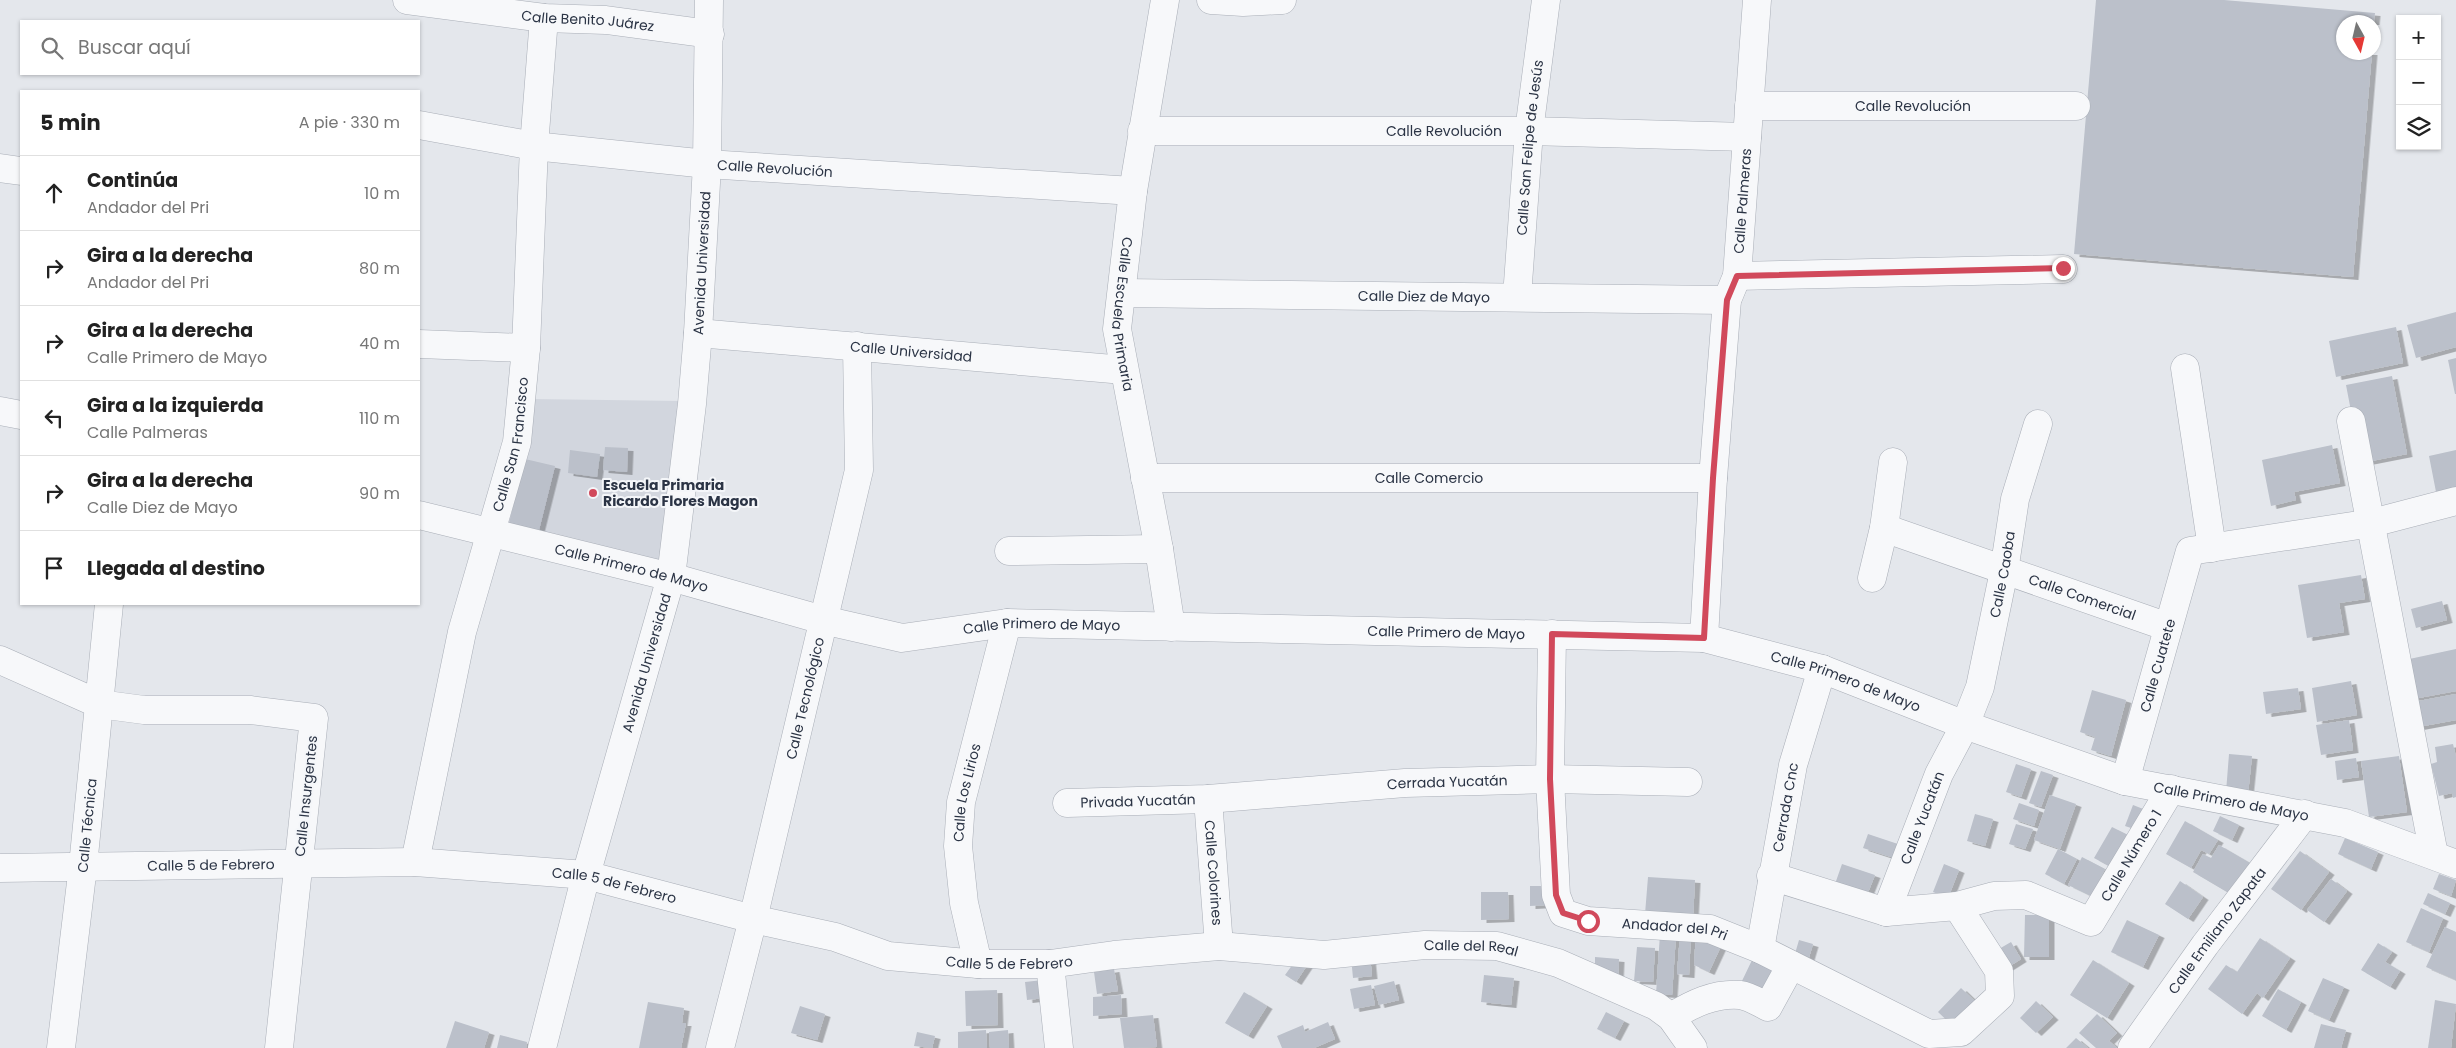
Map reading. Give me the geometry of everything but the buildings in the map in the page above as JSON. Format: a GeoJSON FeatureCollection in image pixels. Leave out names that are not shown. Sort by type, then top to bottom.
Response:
{"type":"FeatureCollection","features":[{"type":"Feature","properties":{"kind":"street","name":"Calle Benito Juárez"},"geometry":{"type":"LineString","coordinates":[[407,0],[544,18],[606,20],[710,34]]}},
{"type":"Feature","properties":{"kind":"street","name":"Avenida Universidad"},"geometry":{"type":"LineString","coordinates":[[542,1048],[586,875],[670,577],[692,404],[698,334],[707,164],[709,0]]}},
{"type":"Feature","properties":{"kind":"street","name":"Calle Escuela Primaria"},"geometry":{"type":"LineString","coordinates":[[1165,0],[1132,191],[1117,329],[1159,549],[1171,627]]}},
{"type":"Feature","properties":{"kind":"street"},"geometry":{"type":"LineString","coordinates":[[1211,0],[1243,2],[1282,0]]}},
{"type":"Feature","properties":{"kind":"street","name":"Calle San Felipe de Jesús"},"geometry":{"type":"LineString","coordinates":[[1517,296],[1529,131],[1546,0]]}},
{"type":"Feature","properties":{"kind":"street","name":"Calle Palmeras"},"geometry":{"type":"LineString","coordinates":[[1704,638],[1713,478],[1747,137],[1757,0]]}},
{"type":"Feature","properties":{"kind":"street","name":"Calle San Francisco"},"geometry":{"type":"LineString","coordinates":[[414,862],[462,632],[517,442],[526,348],[534,146],[544,18]]}},
{"type":"Feature","properties":{"kind":"street","name":"Calle Revolución"},"geometry":{"type":"LineString","coordinates":[[1749,106],[2076,106]]}},
{"type":"Feature","properties":{"kind":"street","name":"Calle Revolución"},"geometry":{"type":"LineString","coordinates":[[420,125],[534,146],[707,164],[1132,191]]}},
{"type":"Feature","properties":{"kind":"street","name":"Calle Revolución"},"geometry":{"type":"LineString","coordinates":[[1142,131],[1529,131],[1747,137]]}},
{"type":"Feature","properties":{"kind":"street"},"geometry":{"type":"LineString","coordinates":[[0,168],[20,171]]}},
{"type":"Feature","properties":{"kind":"street","name":"Calle Diez de Mayo"},"geometry":{"type":"LineString","coordinates":[[1122,292],[1517,296],[1732,288],[2063,268]]}},
{"type":"Feature","properties":{"kind":"street","name":"Calle Universidad"},"geometry":{"type":"LineString","coordinates":[[698,334],[1124,370]]}},
{"type":"Feature","properties":{"kind":"street"},"geometry":{"type":"LineString","coordinates":[[420,344],[526,348]]}},
{"type":"Feature","properties":{"kind":"street","name":"Calle Tecnológico"},"geometry":{"type":"LineString","coordinates":[[720,1048],[753,920],[859,470],[857,346]]}},
{"type":"Feature","properties":{"kind":"street","name":"Calle Cuatete"},"geometry":{"type":"LineString","coordinates":[[2126,781],[2168,626],[2201,550],[2185,368]]}},
{"type":"Feature","properties":{"kind":"street"},"geometry":{"type":"LineString","coordinates":[[0,411],[20,415]]}},
{"type":"Feature","properties":{"kind":"street"},"geometry":{"type":"LineString","coordinates":[[2351,420],[2445,860]]}},
{"type":"Feature","properties":{"kind":"street","name":"Calle Caoba"},"geometry":{"type":"LineString","coordinates":[[1965,725],[1980,687],[2004,571],[2015,499],[2038,424]]}},
{"type":"Feature","properties":{"kind":"street"},"geometry":{"type":"LineString","coordinates":[[1872,578],[1884,528],[1893,462]]}},
{"type":"Feature","properties":{"kind":"street","name":"Calle Comercio"},"geometry":{"type":"LineString","coordinates":[[1145,478],[1713,478]]}},
{"type":"Feature","properties":{"kind":"street"},"geometry":{"type":"LineString","coordinates":[[2201,550],[2372,523],[2456,501]]}},
{"type":"Feature","properties":{"kind":"street","name":"Calle Primero de Mayo"},"geometry":{"type":"LineString","coordinates":[[420,515],[490,531],[670,577],[824,620],[902,638],[1007,622],[1704,638],[1822,670],[1965,725],[2126,781],[2345,823],[2445,860]]}},
{"type":"Feature","properties":{"kind":"street","name":"Calle Comercial"},"geometry":{"type":"LineString","coordinates":[[1884,528],[2004,571],[2168,626]]}},
{"type":"Feature","properties":{"kind":"street"},"geometry":{"type":"LineString","coordinates":[[1009,551],[1159,549]]}},
{"type":"Feature","properties":{"kind":"street","name":"Calle Técnica"},"geometry":{"type":"LineString","coordinates":[[61,1048],[83,866],[109,605]]}},
{"type":"Feature","properties":{"kind":"street","name":"Calle Los Lirios"},"geometry":{"type":"LineString","coordinates":[[978,964],[964,903],[958,846],[961,802],[1007,622]]}},
{"type":"Feature","properties":{"kind":"street","name":"Andador del Pri"},"geometry":{"type":"LineString","coordinates":[[1552,634],[1550,779],[1556,895],[1563,913],[1588,921],[1710,930],[1760,949],[1929,1034],[1961,1032],[2000,996],[1999,971],[1957,906]]}},
{"type":"Feature","properties":{"kind":"street","name":"Calle Insurgentes"},"geometry":{"type":"LineString","coordinates":[[0,660],[99,704],[144,710],[250,710],[314,718],[279,1048]]}},
{"type":"Feature","properties":{"kind":"street","name":"Cerrada Cnc"},"geometry":{"type":"LineString","coordinates":[[1760,949],[1771,876],[1793,765],[1822,670]]}},
{"type":"Feature","properties":{"kind":"street","name":"Calle Yucatán"},"geometry":{"type":"LineString","coordinates":[[1886,912],[1939,774],[1965,725]]}},
{"type":"Feature","properties":{"kind":"street","name":"Cerrada Yucatán"},"geometry":{"type":"LineString","coordinates":[[1208,799],[1405,783],[1550,779],[1688,782]]}},
{"type":"Feature","properties":{"kind":"street","name":"Calle Número 1"},"geometry":{"type":"LineString","coordinates":[[1957,906],[1994,896],[2026,895],[2092,922],[2171,789]]}},
{"type":"Feature","properties":{"kind":"street","name":"Privada Yucatán"},"geometry":{"type":"LineString","coordinates":[[1067,803],[1208,799]]}},
{"type":"Feature","properties":{"kind":"street","name":"Calle Colorines"},"geometry":{"type":"LineString","coordinates":[[1208,799],[1219,946]]}},
{"type":"Feature","properties":{"kind":"street","name":"Calle Emiliano Zapata"},"geometry":{"type":"LineString","coordinates":[[2132,1048],[2205,946],[2305,814]]}},
{"type":"Feature","properties":{"kind":"street","name":"Calle 5 de Febrero"},"geometry":{"type":"LineString","coordinates":[[0,868],[414,862],[586,875],[753,920],[835,937],[888,956],[978,964],[1050,964],[1114,955],[1219,946]]}},
{"type":"Feature","properties":{"kind":"street"},"geometry":{"type":"LineString","coordinates":[[1771,876],[1886,912],[1957,906]]}},
{"type":"Feature","properties":{"kind":"street","name":"Calle del Real"},"geometry":{"type":"LineString","coordinates":[[1219,946],[1324,955],[1425,945],[1497,946],[1558,963],[1656,1006],[1671,1017],[1693,1048]]}},
{"type":"Feature","properties":{"kind":"street"},"geometry":{"type":"LineString","coordinates":[[1050,964],[1059,1048]]}},
{"type":"Feature","properties":{"kind":"street"},"geometry":{"type":"LineString","coordinates":[[1671,1017],[1694,1003],[1717,997],[1741,995],[1768,1007],[1791,965]]}},
{"type":"Feature","properties":{"kind":"shaded area","name":"Escuela Primaria Ricardo Flores Magon"},"geometry":{"type":"Polygon","coordinates":[[[531,399],[681,401],[662,564],[508,527],[525,459],[531,399]]]}},
{"type":"Feature","properties":{"kind":"place","name":"Escuela Primaria Ricardo Flores Magon"},"geometry":{"type":"Point","coordinates":[593,493]}},
{"type":"Feature","properties":{"kind":"route"},"geometry":{"type":"LineString","coordinates":[[1588,921],[1563,913],[1556,895],[1550,779],[1552,634],[1704,638],[1713,478],[1727,300],[1737,276],[2063,268]]}}]}
